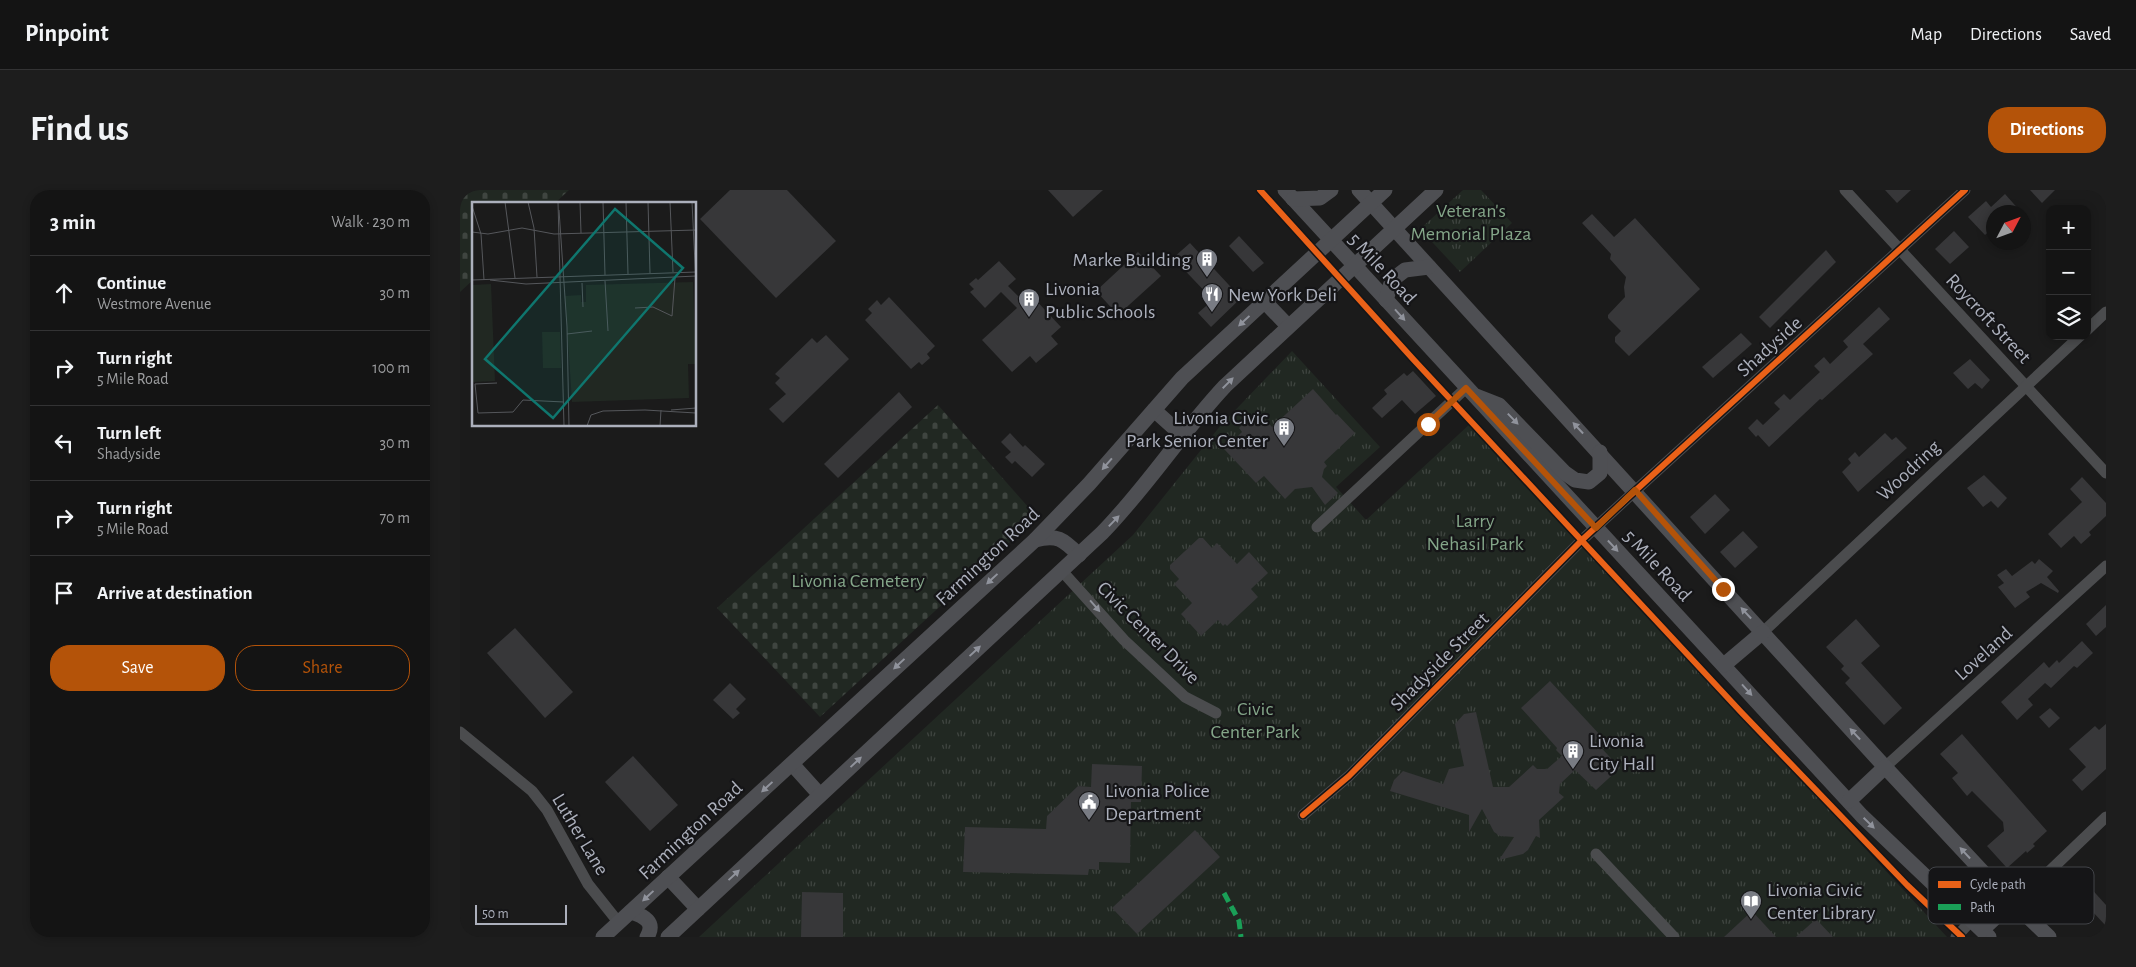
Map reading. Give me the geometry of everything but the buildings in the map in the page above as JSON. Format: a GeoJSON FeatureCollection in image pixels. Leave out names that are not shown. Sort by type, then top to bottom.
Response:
{"type":"FeatureCollection","features":[{"type":"Feature","properties":{"kind":"main road"},"geometry":{"type":"LineString","coordinates":[[1289,195],[1320,198],[1331,190]]}},
{"type":"Feature","properties":{"kind":"main road","name":"5 Mile Road"},"geometry":{"type":"LineString","coordinates":[[1359,190],[1979,867]]}},
{"type":"Feature","properties":{"kind":"main road","name":"Farmington Road"},"geometry":{"type":"LineString","coordinates":[[603,937],[1034,540],[1089,484],[1182,378],[1385,190]]}},
{"type":"Feature","properties":{"kind":"main road"},"geometry":{"type":"LineString","coordinates":[[668,937],[1079,555],[1123,512],[1225,386],[1436,190]]}},
{"type":"Feature","properties":{"kind":"main road","name":"5 Mile Road"},"geometry":{"type":"LineString","coordinates":[[1289,195],[1849,801],[1928,878]]}},
{"type":"Feature","properties":{"kind":"main road"},"geometry":{"type":"LineString","coordinates":[[1386,300],[1392,280],[1405,270],[1429,267]]}},
{"type":"Feature","properties":{"kind":"main road"},"geometry":{"type":"LineString","coordinates":[[1265,302],[1288,326]]}},
{"type":"Feature","properties":{"kind":"main road"},"geometry":{"type":"LineString","coordinates":[[1469,391],[1499,405],[1565,474],[1575,480],[1589,482],[1600,473],[1600,452]]}},
{"type":"Feature","properties":{"kind":"main road"},"geometry":{"type":"LineString","coordinates":[[1154,410],[1183,436]]}},
{"type":"Feature","properties":{"kind":"main road"},"geometry":{"type":"LineString","coordinates":[[1034,540],[1048,536],[1061,538],[1079,555]]}},
{"type":"Feature","properties":{"kind":"main road"},"geometry":{"type":"LineString","coordinates":[[1724,665],[1763,632]]}},
{"type":"Feature","properties":{"kind":"main road"},"geometry":{"type":"LineString","coordinates":[[792,764],[820,795]]}},
{"type":"Feature","properties":{"kind":"main road"},"geometry":{"type":"LineString","coordinates":[[1849,801],[1886,767]]}},
{"type":"Feature","properties":{"kind":"main road"},"geometry":{"type":"LineString","coordinates":[[668,878],[698,909]]}},
{"type":"Feature","properties":{"kind":"main road"},"geometry":{"type":"LineString","coordinates":[[631,912],[644,916],[649,921],[650,928],[647,937]]}},
{"type":"Feature","properties":{"kind":"main road","name":"5 Mile Road"},"geometry":{"type":"LineString","coordinates":[[2035,924],[2049,937]]}},
{"type":"Feature","properties":{"kind":"street","name":"Roycroft Street"},"geometry":{"type":"LineString","coordinates":[[1845,190],[2106,473]]}},
{"type":"Feature","properties":{"kind":"street","name":"Shadyside"},"geometry":{"type":"LineString","coordinates":[[1596,528],[1635,490],[1965,190]]}},
{"type":"Feature","properties":{"kind":"street"},"geometry":{"type":"LineString","coordinates":[[2091,326],[2106,312]]}},
{"type":"Feature","properties":{"kind":"street","name":"Woodring"},"geometry":{"type":"LineString","coordinates":[[1763,632],[2076,340]]}},
{"type":"Feature","properties":{"kind":"street"},"geometry":{"type":"LineString","coordinates":[[1317,527],[1469,391]]}},
{"type":"Feature","properties":{"kind":"street","name":"Shadyside Street"},"geometry":{"type":"LineString","coordinates":[[1303,815],[1349,776],[1596,528]]}},
{"type":"Feature","properties":{"kind":"street","name":"Loveland"},"geometry":{"type":"LineString","coordinates":[[1886,767],[2106,566]]}},
{"type":"Feature","properties":{"kind":"street","name":"Civic Center Drive"},"geometry":{"type":"LineString","coordinates":[[1062,571],[1124,640],[1155,670],[1185,697],[1216,712]]}},
{"type":"Feature","properties":{"kind":"street","name":"Luther Lane"},"geometry":{"type":"LineString","coordinates":[[460,732],[532,791],[547,810],[588,884],[619,922]]}},
{"type":"Feature","properties":{"kind":"street"},"geometry":{"type":"LineString","coordinates":[[2054,867],[2106,817]]}},
{"type":"Feature","properties":{"kind":"street"},"geometry":{"type":"LineString","coordinates":[[1596,854],[1674,937]]}},
{"type":"Feature","properties":{"kind":"street"},"geometry":{"type":"LineString","coordinates":[[1956,937],[1981,929]]}},
{"type":"Feature","properties":{"kind":"green space"},"geometry":{"type":"Polygon","coordinates":[[[460,190],[569,190],[556,202],[472,202],[472,281],[460,292],[460,190]]]}},
{"type":"Feature","properties":{"kind":"green space","name":"Veteran's Memorial Plaza"},"geometry":{"type":"Polygon","coordinates":[[[1463,190],[1481,190],[1512,223],[1460,272],[1420,229],[1463,190]]]}},
{"type":"Feature","properties":{"kind":"green space","name":"Civic Center Park"},"geometry":{"type":"Polygon","coordinates":[[[1292,351],[1380,447],[1336,487],[1366,520],[1471,423],[1928,916],[1928,924],[1935,924],[1947,937],[699,937],[1133,535],[1221,425],[1292,351]]]}},
{"type":"Feature","properties":{"kind":"green space","name":"Livonia Cemetery"},"geometry":{"type":"Polygon","coordinates":[[[938,405],[1037,517],[820,717],[717,608],[938,405]]]}},
{"type":"Feature","properties":{"kind":"marked path"},"geometry":{"type":"LineString","coordinates":[[1224,893],[1239,921],[1241,937]]}},
{"type":"Feature","properties":{"kind":"cycle path"},"geometry":{"type":"LineString","coordinates":[[1260,190],[1413,359],[1741,712],[1928,905]]}},
{"type":"Feature","properties":{"kind":"cycle path"},"geometry":{"type":"LineString","coordinates":[[1303,815],[1349,776],[1582,540],[1965,190]]}},
{"type":"Feature","properties":{"kind":"cycle path"},"geometry":{"type":"LineString","coordinates":[[1948,924],[1962,937]]}},
{"type":"Feature","properties":{"kind":"place","name":"Marke Building"},"geometry":{"type":"Point","coordinates":[1207,278]}},
{"type":"Feature","properties":{"kind":"place","name":"New York Deli"},"geometry":{"type":"Point","coordinates":[1212,313]}},
{"type":"Feature","properties":{"kind":"place","name":"Livonia Public Schools"},"geometry":{"type":"Point","coordinates":[1029,318]}},
{"type":"Feature","properties":{"kind":"place","name":"Livonia Civic Park Senior Center"},"geometry":{"type":"Point","coordinates":[1284,447]}},
{"type":"Feature","properties":{"kind":"place","name":"Livonia City Hall"},"geometry":{"type":"Point","coordinates":[1573,770]}},
{"type":"Feature","properties":{"kind":"place","name":"Livonia Police Department"},"geometry":{"type":"Point","coordinates":[1089,821]}},
{"type":"Feature","properties":{"kind":"place","name":"Livonia Civic Center Library"},"geometry":{"type":"Point","coordinates":[1751,920]}},
{"type":"Feature","properties":{"kind":"route"},"geometry":{"type":"LineString","coordinates":[[1428,424],[1466,388],[1596,528],[1635,490],[1723,589]]}},
{"type":"Feature","properties":{"kind":"park label","name":"Larry Nehasil Park"},"geometry":{"type":"Point","coordinates":[1475,532]}}]}
